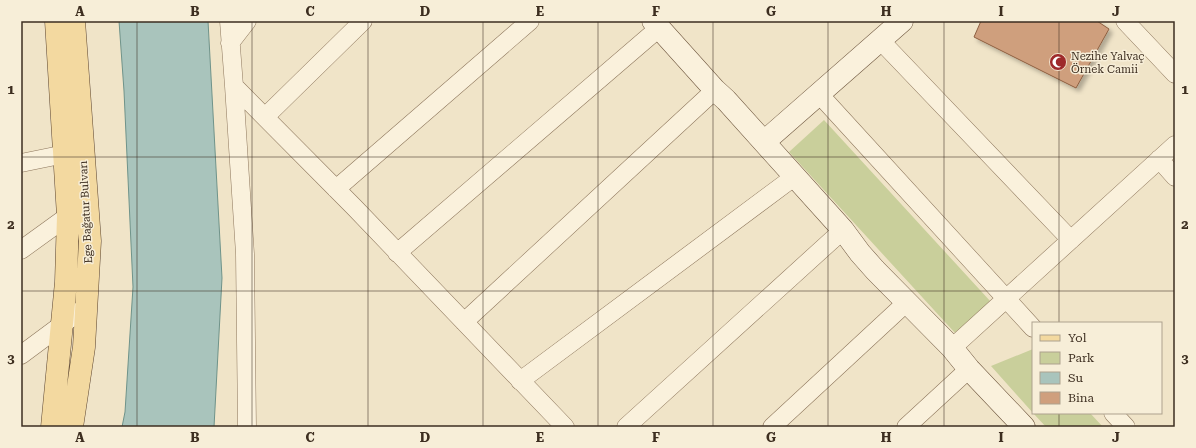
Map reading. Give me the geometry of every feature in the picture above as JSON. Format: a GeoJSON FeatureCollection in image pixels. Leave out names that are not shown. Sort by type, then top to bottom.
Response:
{"type":"FeatureCollection","features":[{"type":"Feature","properties":{"kind":"main road","name":"Ege Bağatur Bulvarı"},"geometry":{"type":"LineString","coordinates":[[52,427],[66,282],[68,216],[56,21]]}},
{"type":"Feature","properties":{"kind":"main road","name":"Ege Bağatur Bulvarı"},"geometry":{"type":"LineString","coordinates":[[72,427],[84,348],[90,241],[74,21]]}},
{"type":"Feature","properties":{"kind":"main road"},"geometry":{"type":"LineString","coordinates":[[764,142],[902,21]]}},
{"type":"Feature","properties":{"kind":"main road"},"geometry":{"type":"LineString","coordinates":[[656,25],[843,230],[875,270],[952,348],[969,369],[1024,427]]}},
{"type":"Feature","properties":{"kind":"street"},"geometry":{"type":"LineString","coordinates":[[229,21],[245,254],[247,427]]}},
{"type":"Feature","properties":{"kind":"street"},"geometry":{"type":"LineString","coordinates":[[230,43],[247,21]]}},
{"type":"Feature","properties":{"kind":"street"},"geometry":{"type":"LineString","coordinates":[[265,117],[363,21]]}},
{"type":"Feature","properties":{"kind":"street"},"geometry":{"type":"LineString","coordinates":[[336,189],[530,21]]}},
{"type":"Feature","properties":{"kind":"street"},"geometry":{"type":"LineString","coordinates":[[1125,21],[1175,74]]}},
{"type":"Feature","properties":{"kind":"street"},"geometry":{"type":"LineString","coordinates":[[397,253],[656,25]]}},
{"type":"Feature","properties":{"kind":"street"},"geometry":{"type":"LineString","coordinates":[[880,40],[1071,240]]}},
{"type":"Feature","properties":{"kind":"street"},"geometry":{"type":"LineString","coordinates":[[234,86],[336,189],[565,427]]}},
{"type":"Feature","properties":{"kind":"street"},"geometry":{"type":"LineString","coordinates":[[464,322],[715,90]]}},
{"type":"Feature","properties":{"kind":"street"},"geometry":{"type":"LineString","coordinates":[[819,94],[1032,327]]}},
{"type":"Feature","properties":{"kind":"street"},"geometry":{"type":"LineString","coordinates":[[952,348],[1175,145]]}},
{"type":"Feature","properties":{"kind":"street"},"geometry":{"type":"LineString","coordinates":[[21,163],[65,154]]}},
{"type":"Feature","properties":{"kind":"street"},"geometry":{"type":"LineString","coordinates":[[1159,159],[1175,177]]}},
{"type":"Feature","properties":{"kind":"street"},"geometry":{"type":"LineString","coordinates":[[520,381],[794,177]]}},
{"type":"Feature","properties":{"kind":"street"},"geometry":{"type":"LineString","coordinates":[[21,250],[68,216]]}},
{"type":"Feature","properties":{"kind":"street"},"geometry":{"type":"LineString","coordinates":[[626,427],[843,230]]}},
{"type":"Feature","properties":{"kind":"street"},"geometry":{"type":"LineString","coordinates":[[772,427],[907,302]]}},
{"type":"Feature","properties":{"kind":"street"},"geometry":{"type":"LineString","coordinates":[[21,355],[87,306]]}},
{"type":"Feature","properties":{"kind":"street"},"geometry":{"type":"LineString","coordinates":[[906,427],[969,369]]}},
{"type":"Feature","properties":{"kind":"street"},"geometry":{"type":"LineString","coordinates":[[1114,414],[1126,427]]}},
{"type":"Feature","properties":{"kind":"green space"},"geometry":{"type":"Polygon","coordinates":[[[824,120],[991,302],[956,334],[789,152],[824,120]]]}},
{"type":"Feature","properties":{"kind":"green space"},"geometry":{"type":"Polygon","coordinates":[[[1032,349],[1032,412],[991,366],[1032,349]]]}},
{"type":"Feature","properties":{"kind":"green space"},"geometry":{"type":"Polygon","coordinates":[[[1034,414],[1091,414],[1103,427],[1046,427],[1034,414]]]}},
{"type":"Feature","properties":{"kind":"water"},"geometry":{"type":"Polygon","coordinates":[[[119,21],[208,21],[222,278],[214,427],[122,427],[125,412],[133,287],[124,91],[119,21]]]}},
{"type":"Feature","properties":{"kind":"building","name":"Nezihe Yalvaç Örnek Camii"},"geometry":{"type":"Polygon","coordinates":[[[981,21],[1097,21],[1109,29],[1076,88],[974,37],[981,21]]]}},
{"type":"Feature","properties":{"kind":"place","name":"Nezihe Yalvaç Örnek Camii"},"geometry":{"type":"Point","coordinates":[1058,62]}}]}
